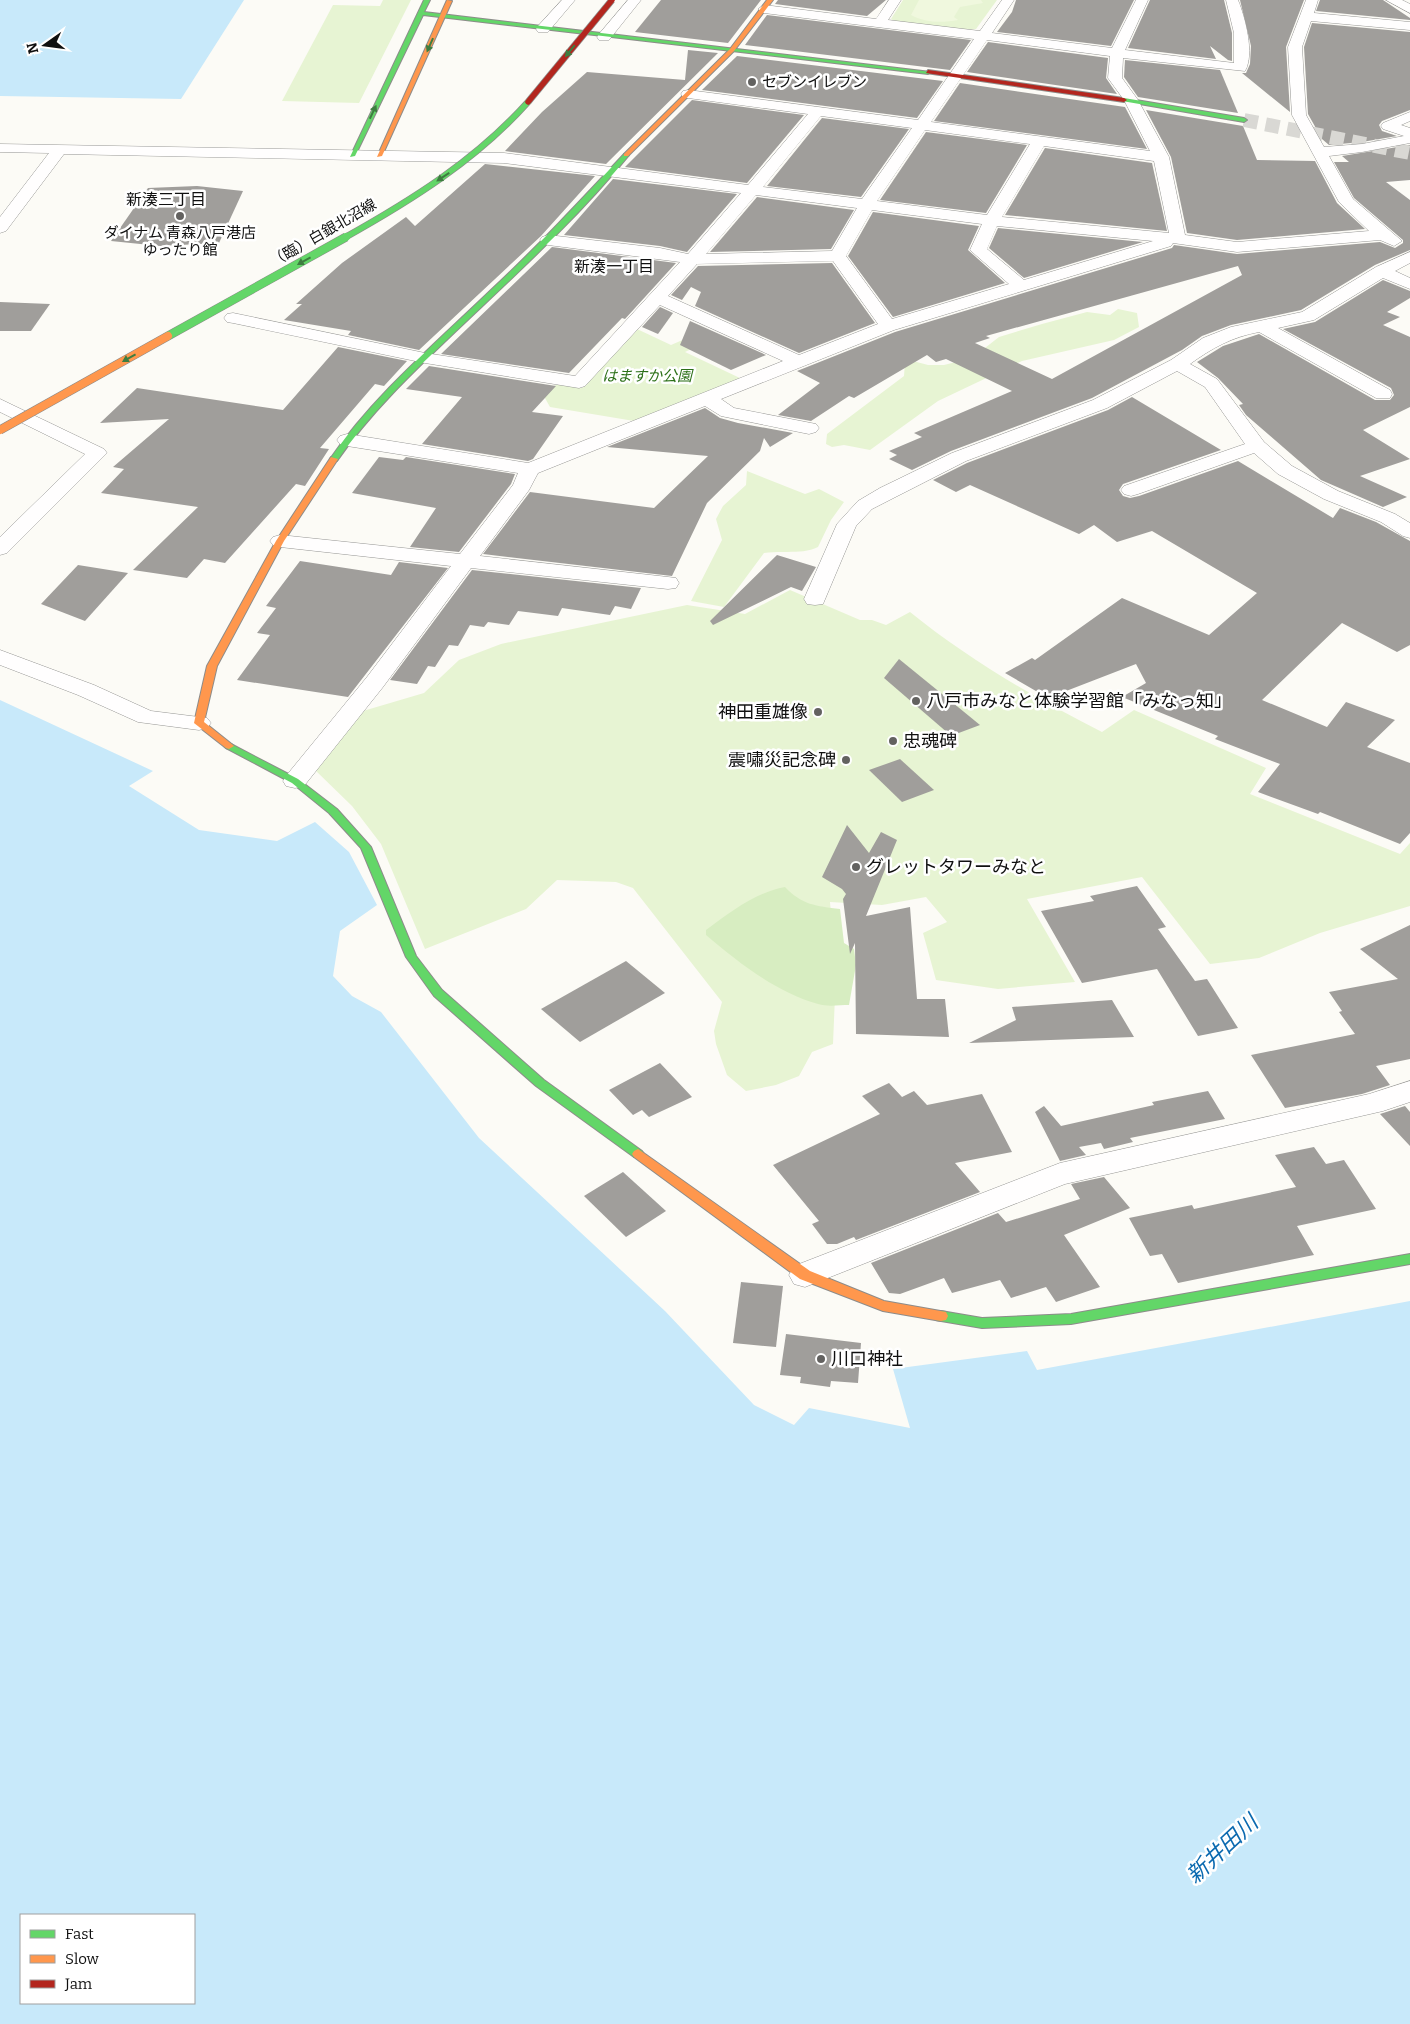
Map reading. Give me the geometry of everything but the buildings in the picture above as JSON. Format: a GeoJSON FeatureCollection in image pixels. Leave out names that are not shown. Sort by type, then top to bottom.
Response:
{"type":"FeatureCollection","features":[{"type":"Feature","properties":{"kind":"street"},"geometry":{"type":"LineString","coordinates":[[352,156],[427,0]]}},
{"type":"Feature","properties":{"kind":"street"},"geometry":{"type":"LineString","coordinates":[[379,156],[449,0]]}},
{"type":"Feature","properties":{"kind":"street"},"geometry":{"type":"LineString","coordinates":[[543,29],[569,0]]}},
{"type":"Feature","properties":{"kind":"street","name":"（臨）白銀北沼線"},"geometry":{"type":"LineString","coordinates":[[0,430],[378,219],[465,162],[519,114],[612,0]]}},
{"type":"Feature","properties":{"kind":"street"},"geometry":{"type":"LineString","coordinates":[[604,37],[635,0]]}},
{"type":"Feature","properties":{"kind":"street"},"geometry":{"type":"LineString","coordinates":[[880,23],[895,0]]}},
{"type":"Feature","properties":{"kind":"street"},"geometry":{"type":"LineString","coordinates":[[838,256],[867,204],[1008,0]]}},
{"type":"Feature","properties":{"kind":"street"},"geometry":{"type":"LineString","coordinates":[[1142,0],[1117,52],[1115,78],[1131,100],[1162,157],[1178,239]]}},
{"type":"Feature","properties":{"kind":"street"},"geometry":{"type":"LineString","coordinates":[[199,723],[212,666],[280,540],[347,440],[408,373],[548,240],[609,172],[732,50],[767,4],[880,23],[984,34],[1240,68],[1242,58],[1239,18],[1232,0]]}},
{"type":"Feature","properties":{"kind":"street"},"geometry":{"type":"LineString","coordinates":[[815,599],[847,524],[865,505],[959,457],[1100,404],[1177,364],[1210,342],[1237,331],[1308,316],[1410,252],[1383,235],[1348,202],[1299,115],[1295,47],[1312,0]]}},
{"type":"Feature","properties":{"kind":"street"},"geometry":{"type":"LineString","coordinates":[[1392,0],[1410,9]]}},
{"type":"Feature","properties":{"kind":"street"},"geometry":{"type":"LineString","coordinates":[[420,13],[604,37],[956,76],[1131,100],[1244,120]]}},
{"type":"Feature","properties":{"kind":"street"},"geometry":{"type":"LineString","coordinates":[[1306,16],[1410,26]]}},
{"type":"Feature","properties":{"kind":"street"},"geometry":{"type":"LineString","coordinates":[[559,38],[572,22]]}},
{"type":"Feature","properties":{"kind":"street"},"geometry":{"type":"LineString","coordinates":[[688,94],[1162,157]]}},
{"type":"Feature","properties":{"kind":"street"},"geometry":{"type":"LineString","coordinates":[[233,318],[425,358],[579,382],[658,298],[689,259],[755,189],[817,112]]}},
{"type":"Feature","properties":{"kind":"street"},"geometry":{"type":"LineString","coordinates":[[1410,116],[1388,126],[1410,133]]}},
{"type":"Feature","properties":{"kind":"street"},"geometry":{"type":"LineString","coordinates":[[1320,152],[1362,148],[1410,139]]}},
{"type":"Feature","properties":{"kind":"street"},"geometry":{"type":"LineString","coordinates":[[1020,285],[978,250],[992,220],[1038,141]]}},
{"type":"Feature","properties":{"kind":"street"},"geometry":{"type":"LineString","coordinates":[[424,170],[460,142]]}},
{"type":"Feature","properties":{"kind":"street"},"geometry":{"type":"LineString","coordinates":[[0,148],[504,158],[992,220],[1237,247],[1383,235]]}},
{"type":"Feature","properties":{"kind":"street"},"geometry":{"type":"LineString","coordinates":[[0,228],[60,150]]}},
{"type":"Feature","properties":{"kind":"street"},"geometry":{"type":"LineString","coordinates":[[347,440],[530,469],[888,326],[1178,239]]}},
{"type":"Feature","properties":{"kind":"street"},"geometry":{"type":"LineString","coordinates":[[548,240],[660,253],[689,259],[838,256]]}},
{"type":"Feature","properties":{"kind":"street"},"geometry":{"type":"LineString","coordinates":[[838,256],[888,326]]}},
{"type":"Feature","properties":{"kind":"street"},"geometry":{"type":"LineString","coordinates":[[1382,271],[1410,284]]}},
{"type":"Feature","properties":{"kind":"street"},"geometry":{"type":"LineString","coordinates":[[658,298],[799,362]]}},
{"type":"Feature","properties":{"kind":"street"},"geometry":{"type":"LineString","coordinates":[[1262,326],[1383,394]]}},
{"type":"Feature","properties":{"kind":"street"},"geometry":{"type":"LineString","coordinates":[[1177,364],[1211,383],[1257,446],[1285,470],[1331,495],[1388,518],[1410,532]]}},
{"type":"Feature","properties":{"kind":"street"},"geometry":{"type":"LineString","coordinates":[[708,399],[728,412],[809,428]]}},
{"type":"Feature","properties":{"kind":"street"},"geometry":{"type":"LineString","coordinates":[[0,410],[9,403],[97,453],[0,549]]}},
{"type":"Feature","properties":{"kind":"street"},"geometry":{"type":"LineString","coordinates":[[1131,490],[1257,446]]}},
{"type":"Feature","properties":{"kind":"street"},"geometry":{"type":"LineString","coordinates":[[294,781],[375,682],[522,486],[530,469]]}},
{"type":"Feature","properties":{"kind":"street"},"geometry":{"type":"LineString","coordinates":[[280,540],[668,584]]}},
{"type":"Feature","properties":{"kind":"street"},"geometry":{"type":"LineString","coordinates":[[0,657],[86,690],[146,717],[199,723],[220,741],[294,781],[333,811],[366,847],[411,957],[438,993],[540,1083],[805,1275],[883,1306],[982,1323],[1071,1319],[1410,1259]]}},
{"type":"Feature","properties":{"kind":"street"},"geometry":{"type":"LineString","coordinates":[[805,1275],[1060,1174],[1373,1104],[1410,1091]]}},
{"type":"Feature","properties":{"kind":"green space"},"geometry":{"type":"Polygon","coordinates":[[[383,0],[411,0],[359,103],[282,101],[333,5],[380,6],[383,0]]]}},
{"type":"Feature","properties":{"kind":"green space"},"geometry":{"type":"Polygon","coordinates":[[[903,0],[997,0],[976,29],[966,30],[896,22],[891,19],[903,0]]]}},
{"type":"Feature","properties":{"kind":"green space"},"geometry":{"type":"Polygon","coordinates":[[[919,0],[981,0],[983,3],[960,7],[954,17],[958,20],[934,22],[922,20],[911,15],[919,0]]]}},
{"type":"Feature","properties":{"kind":"green space"},"geometry":{"type":"Polygon","coordinates":[[[1118,309],[1137,313],[1139,327],[1114,340],[1022,361],[938,401],[870,450],[844,445],[832,447],[826,444],[827,434],[904,376],[905,362],[913,361],[928,365],[944,365],[972,358],[999,337],[1087,312],[1110,315],[1118,309]]]}},
{"type":"Feature","properties":{"kind":"green space","name":"はますか公園"},"geometry":{"type":"Polygon","coordinates":[[[637,329],[671,345],[694,335],[706,342],[685,352],[742,379],[634,421],[550,407],[541,391],[559,384],[582,388],[637,329]]]}},
{"type":"Feature","properties":{"kind":"green space"},"geometry":{"type":"Polygon","coordinates":[[[747,471],[805,494],[819,489],[844,502],[831,520],[818,547],[799,552],[764,553],[724,607],[691,601],[722,540],[716,519],[723,506],[746,485],[747,471]]]}},
{"type":"Feature","properties":{"kind":"green space"},"geometry":{"type":"Polygon","coordinates":[[[790,590],[860,620],[872,620],[886,625],[910,612],[955,646],[1003,677],[1052,706],[1102,732],[1134,710],[1266,768],[1250,794],[1400,854],[1410,843],[1410,906],[1320,933],[1259,958],[1210,964],[1142,877],[1027,899],[1075,982],[998,989],[936,980],[923,933],[947,922],[926,897],[882,905],[830,902],[836,972],[833,1044],[812,1052],[799,1076],[776,1085],[746,1091],[727,1075],[716,1044],[714,1031],[722,1002],[633,888],[616,882],[557,880],[526,909],[425,949],[381,844],[352,806],[315,770],[363,711],[424,693],[459,660],[501,644],[687,605],[745,614],[790,590]]]}},
{"type":"Feature","properties":{"kind":"green space"},"geometry":{"type":"Polygon","coordinates":[[[785,887],[797,898],[810,904],[840,909],[844,943],[854,949],[856,965],[849,1005],[822,1005],[787,992],[759,976],[706,935],[706,930],[743,904],[753,898],[785,887]]]}},
{"type":"Feature","properties":{"kind":"water"},"geometry":{"type":"Polygon","coordinates":[[[0,0],[244,0],[181,99],[0,96],[0,0]]]}},
{"type":"Feature","properties":{"kind":"water","name":"新井田川"},"geometry":{"type":"Polygon","coordinates":[[[0,700],[153,771],[129,786],[199,830],[277,841],[315,822],[349,852],[377,905],[340,931],[333,976],[352,996],[381,1012],[479,1138],[665,1311],[754,1405],[794,1425],[809,1408],[910,1428],[893,1369],[1027,1351],[1037,1370],[1410,1301],[1410,2024],[0,2024],[0,700]]]}},
{"type":"Feature","properties":{"kind":"tunnel"},"geometry":{"type":"LineString","coordinates":[[1244,120],[1410,153]]}},
{"type":"Feature","properties":{"kind":"traffic: fast"},"geometry":{"type":"LineString","coordinates":[[352,156],[427,0]]}},
{"type":"Feature","properties":{"kind":"traffic: fast"},"geometry":{"type":"LineString","coordinates":[[420,13],[928,72]]}},
{"type":"Feature","properties":{"kind":"traffic: fast"},"geometry":{"type":"LineString","coordinates":[[1124,100],[1244,120]]}},
{"type":"Feature","properties":{"kind":"traffic: fast"},"geometry":{"type":"LineString","coordinates":[[168,336],[354,233],[435,184],[485,146],[528,102]]}},
{"type":"Feature","properties":{"kind":"traffic: fast"},"geometry":{"type":"LineString","coordinates":[[334,459],[347,440],[408,373],[548,240],[626,155]]}},
{"type":"Feature","properties":{"kind":"traffic: fast"},"geometry":{"type":"LineString","coordinates":[[229,746],[295,781],[333,811],[366,847],[411,957],[438,993],[540,1083],[638,1154]]}},
{"type":"Feature","properties":{"kind":"traffic: fast"},"geometry":{"type":"LineString","coordinates":[[941,1316],[982,1323],[1071,1319],[1410,1259]]}},
{"type":"Feature","properties":{"kind":"traffic: slow"},"geometry":{"type":"LineString","coordinates":[[626,155],[732,50],[770,0]]}},
{"type":"Feature","properties":{"kind":"traffic: slow"},"geometry":{"type":"LineString","coordinates":[[379,156],[449,1]]}},
{"type":"Feature","properties":{"kind":"traffic: slow"},"geometry":{"type":"LineString","coordinates":[[0,430],[168,336]]}},
{"type":"Feature","properties":{"kind":"traffic: slow"},"geometry":{"type":"LineString","coordinates":[[229,746],[199,723],[212,666],[280,541],[334,459]]}},
{"type":"Feature","properties":{"kind":"traffic: slow"},"geometry":{"type":"LineString","coordinates":[[638,1154],[805,1275],[883,1306],[941,1316]]}},
{"type":"Feature","properties":{"kind":"traffic: jam"},"geometry":{"type":"LineString","coordinates":[[528,102],[612,0]]}},
{"type":"Feature","properties":{"kind":"traffic: jam"},"geometry":{"type":"LineString","coordinates":[[928,72],[1124,100]]}},
{"type":"Feature","properties":{"kind":"place","name":"セブンイレブン"},"geometry":{"type":"Point","coordinates":[752,82]}},
{"type":"Feature","properties":{"kind":"place","name":"ダイナム 青森八戸港店 ゆったり館"},"geometry":{"type":"Point","coordinates":[180,216]}},
{"type":"Feature","properties":{"kind":"place","name":"八戸市みなと体験学習館「みなっ知」"},"geometry":{"type":"Point","coordinates":[916,701]}},
{"type":"Feature","properties":{"kind":"place","name":"神田重雄像"},"geometry":{"type":"Point","coordinates":[818,712]}},
{"type":"Feature","properties":{"kind":"place","name":"忠魂碑"},"geometry":{"type":"Point","coordinates":[893,741]}},
{"type":"Feature","properties":{"kind":"place","name":"震嘯災記念碑"},"geometry":{"type":"Point","coordinates":[846,760]}},
{"type":"Feature","properties":{"kind":"place","name":"グレットタワーみなと"},"geometry":{"type":"Point","coordinates":[856,867]}},
{"type":"Feature","properties":{"kind":"place","name":"川口神社"},"geometry":{"type":"Point","coordinates":[821,1359]}},
{"type":"Feature","properties":{"kind":"district","name":"新湊三丁目"},"geometry":{"type":"Point","coordinates":[166,199]}},
{"type":"Feature","properties":{"kind":"district","name":"新湊一丁目"},"geometry":{"type":"Point","coordinates":[614,266]}}]}
